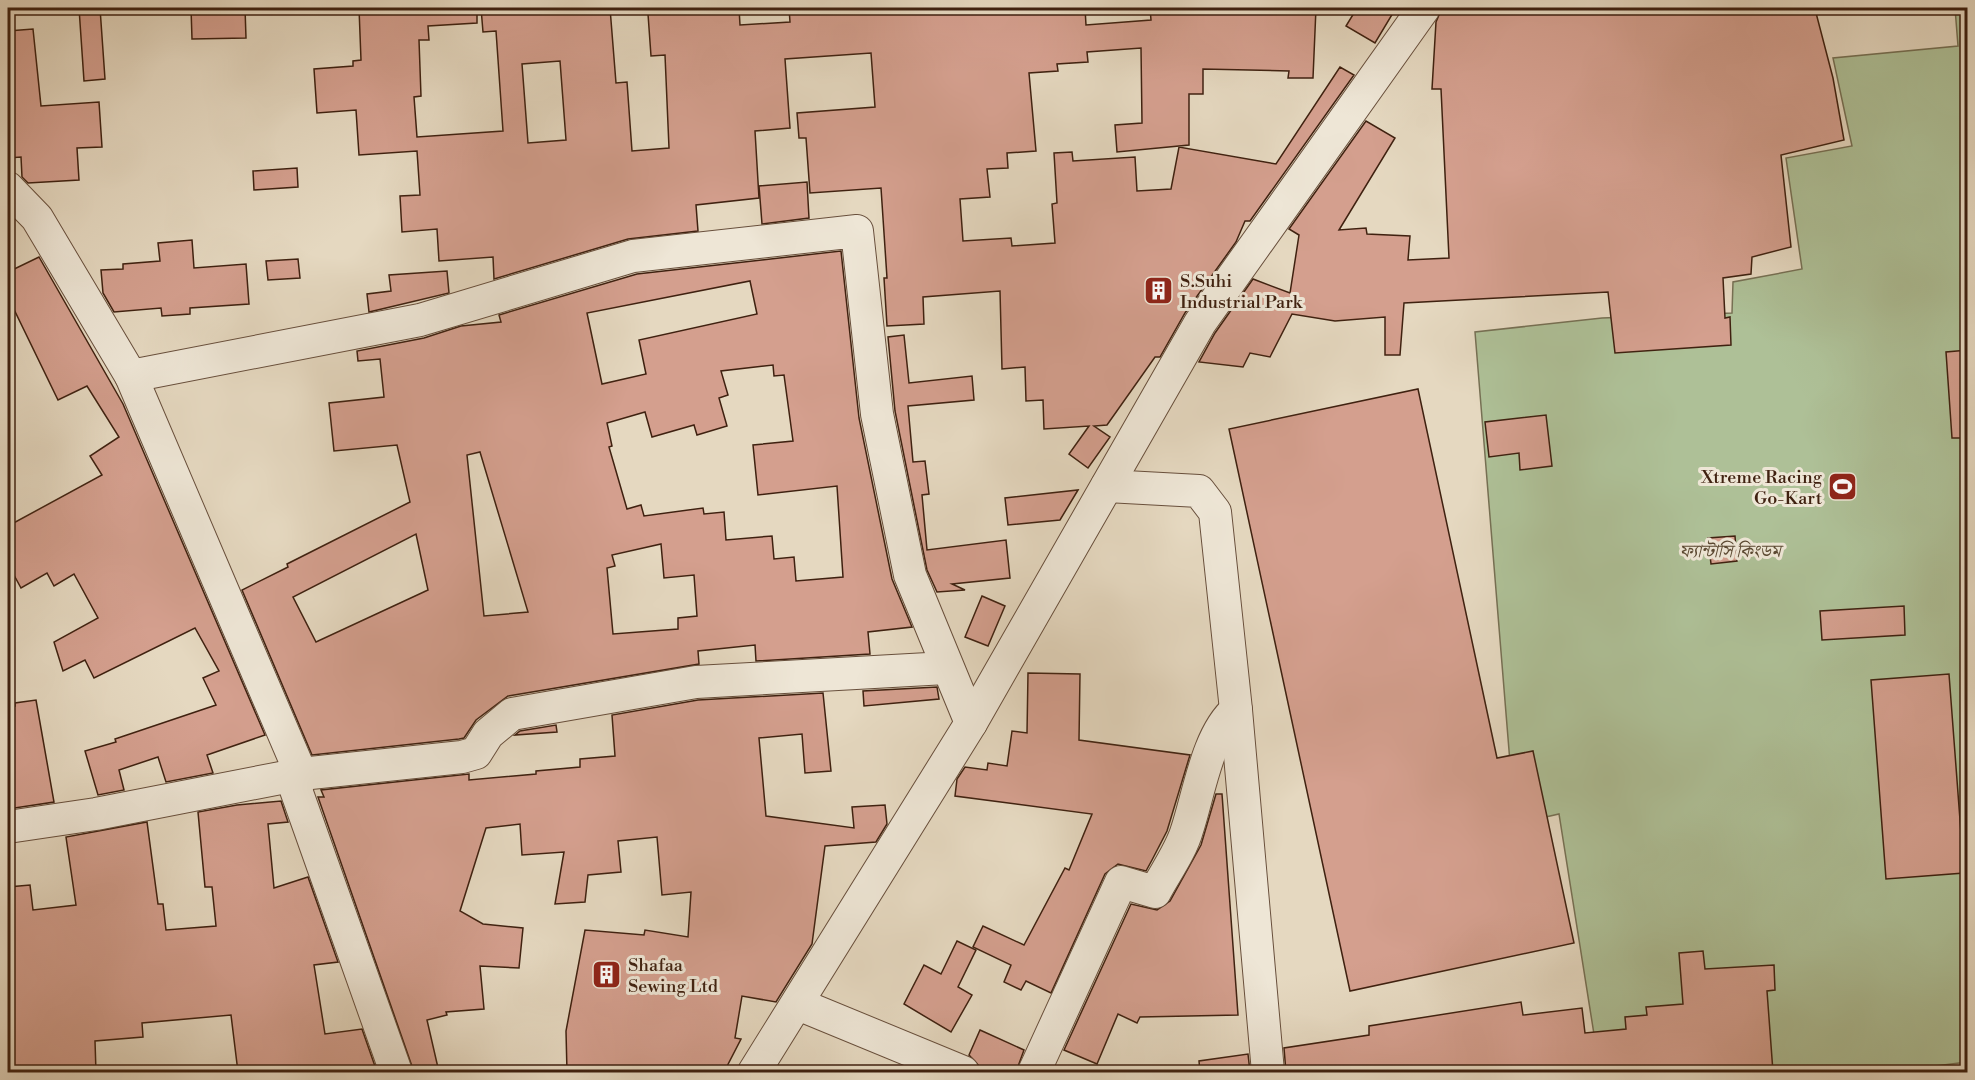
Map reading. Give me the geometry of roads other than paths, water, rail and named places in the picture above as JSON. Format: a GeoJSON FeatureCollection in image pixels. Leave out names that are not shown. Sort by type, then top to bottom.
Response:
{"type":"FeatureCollection","features":[{"type":"Feature","properties":{"kind":"street"},"geometry":{"type":"LineString","coordinates":[[754,1072],[971,723],[1200,323],[1424,8]]}},
{"type":"Feature","properties":{"kind":"street"},"geometry":{"type":"LineString","coordinates":[[8,188],[38,218],[131,376],[301,774],[296,790],[396,1072]]}},
{"type":"Feature","properties":{"kind":"street"},"geometry":{"type":"LineString","coordinates":[[131,376],[420,320],[633,256],[857,231],[877,414],[907,563],[946,668],[971,723]]}},
{"type":"Feature","properties":{"kind":"street"},"geometry":{"type":"LineString","coordinates":[[1107,486],[1199,491],[1215,512],[1236,710],[1268,1072]]}},
{"type":"Feature","properties":{"kind":"street"},"geometry":{"type":"LineString","coordinates":[[8,827],[96,814],[301,774],[462,757],[476,753],[489,734],[512,714],[696,682],[946,668]]}},
{"type":"Feature","properties":{"kind":"street"},"geometry":{"type":"LineString","coordinates":[[1034,1072],[1121,882],[1155,892],[1187,832],[1208,759],[1229,717],[1236,710]]}},
{"type":"Feature","properties":{"kind":"street"},"geometry":{"type":"LineString","coordinates":[[798,1004],[963,1072]]}},
{"type":"Feature","properties":{"kind":"place","name":"S.Suhi Industrial Park"},"geometry":{"type":"Point","coordinates":[1159,291]}},
{"type":"Feature","properties":{"kind":"place","name":"Xtreme Racing Go-Kart"},"geometry":{"type":"Point","coordinates":[1843,487]}},
{"type":"Feature","properties":{"kind":"place","name":"Shafaa Sewing Ltd"},"geometry":{"type":"Point","coordinates":[607,975]}},
{"type":"Feature","properties":{"kind":"park label","name":"ফ্যান্টাসি কিংডম"},"geometry":{"type":"Point","coordinates":[1730,551]}}]}
